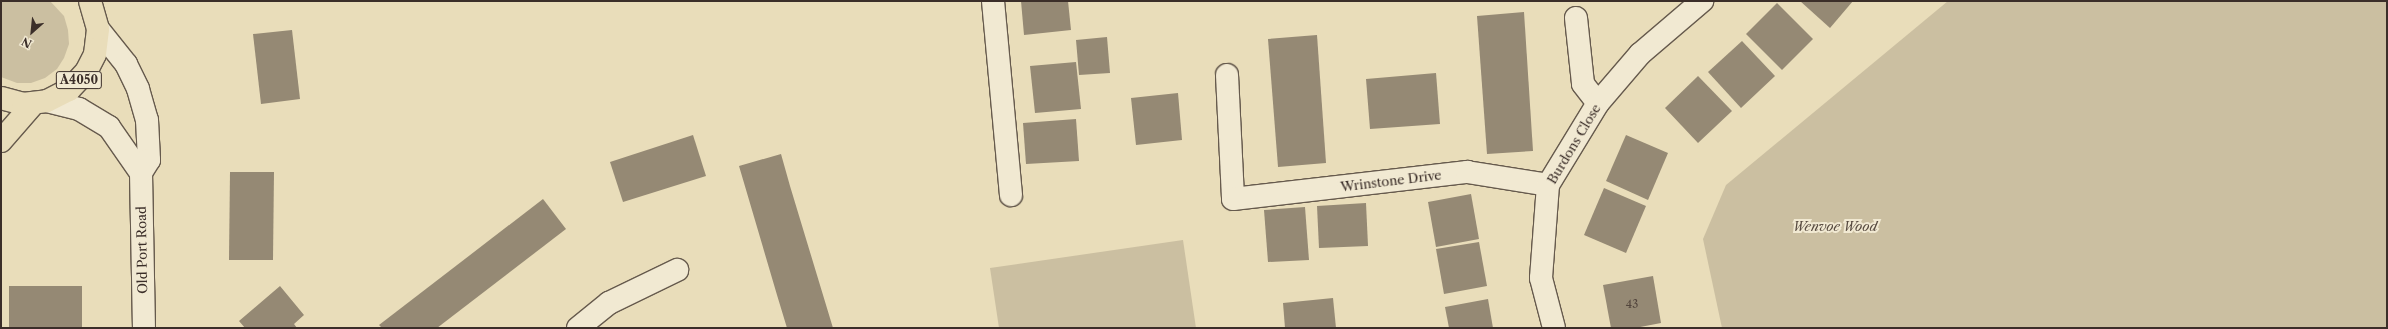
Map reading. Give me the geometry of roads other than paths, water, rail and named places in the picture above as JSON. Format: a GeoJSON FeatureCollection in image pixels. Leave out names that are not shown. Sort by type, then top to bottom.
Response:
{"type":"FeatureCollection","features":[{"type":"Feature","properties":{"kind":"main road","name":"A4050"},"geometry":{"type":"LineString","coordinates":[[1,141],[40,102],[69,90],[86,72],[95,54],[98,29],[91,2]]}},
{"type":"Feature","properties":{"kind":"main road"},"geometry":{"type":"LineString","coordinates":[[1,98],[23,104],[40,102]]}},
{"type":"Feature","properties":{"kind":"street"},"geometry":{"type":"LineString","coordinates":[[993,1],[1011,195]]}},
{"type":"Feature","properties":{"kind":"street","name":"Burdons Close"},"geometry":{"type":"LineString","coordinates":[[1554,328],[1541,278],[1548,185],[1598,103],[1640,54],[1702,1]]}},
{"type":"Feature","properties":{"kind":"street"},"geometry":{"type":"LineString","coordinates":[[1576,18],[1582,84],[1598,103]]}},
{"type":"Feature","properties":{"kind":"street","name":"Old Port Road"},"geometry":{"type":"LineString","coordinates":[[98,29],[126,64],[138,89],[147,120],[149,160],[141,173],[144,328]]}},
{"type":"Feature","properties":{"kind":"street","name":"Wrinstone Drive"},"geometry":{"type":"LineString","coordinates":[[1227,74],[1233,199],[1467,172],[1548,185]]}},
{"type":"Feature","properties":{"kind":"street"},"geometry":{"type":"LineString","coordinates":[[40,102],[79,109],[108,127],[141,173]]}},
{"type":"Feature","properties":{"kind":"street"},"geometry":{"type":"LineString","coordinates":[[578,328],[609,303],[677,270]]}},
{"type":"Feature","properties":{"kind":"park label","name":"Wenvoe Wood"},"geometry":{"type":"Point","coordinates":[1835,226]}}]}
